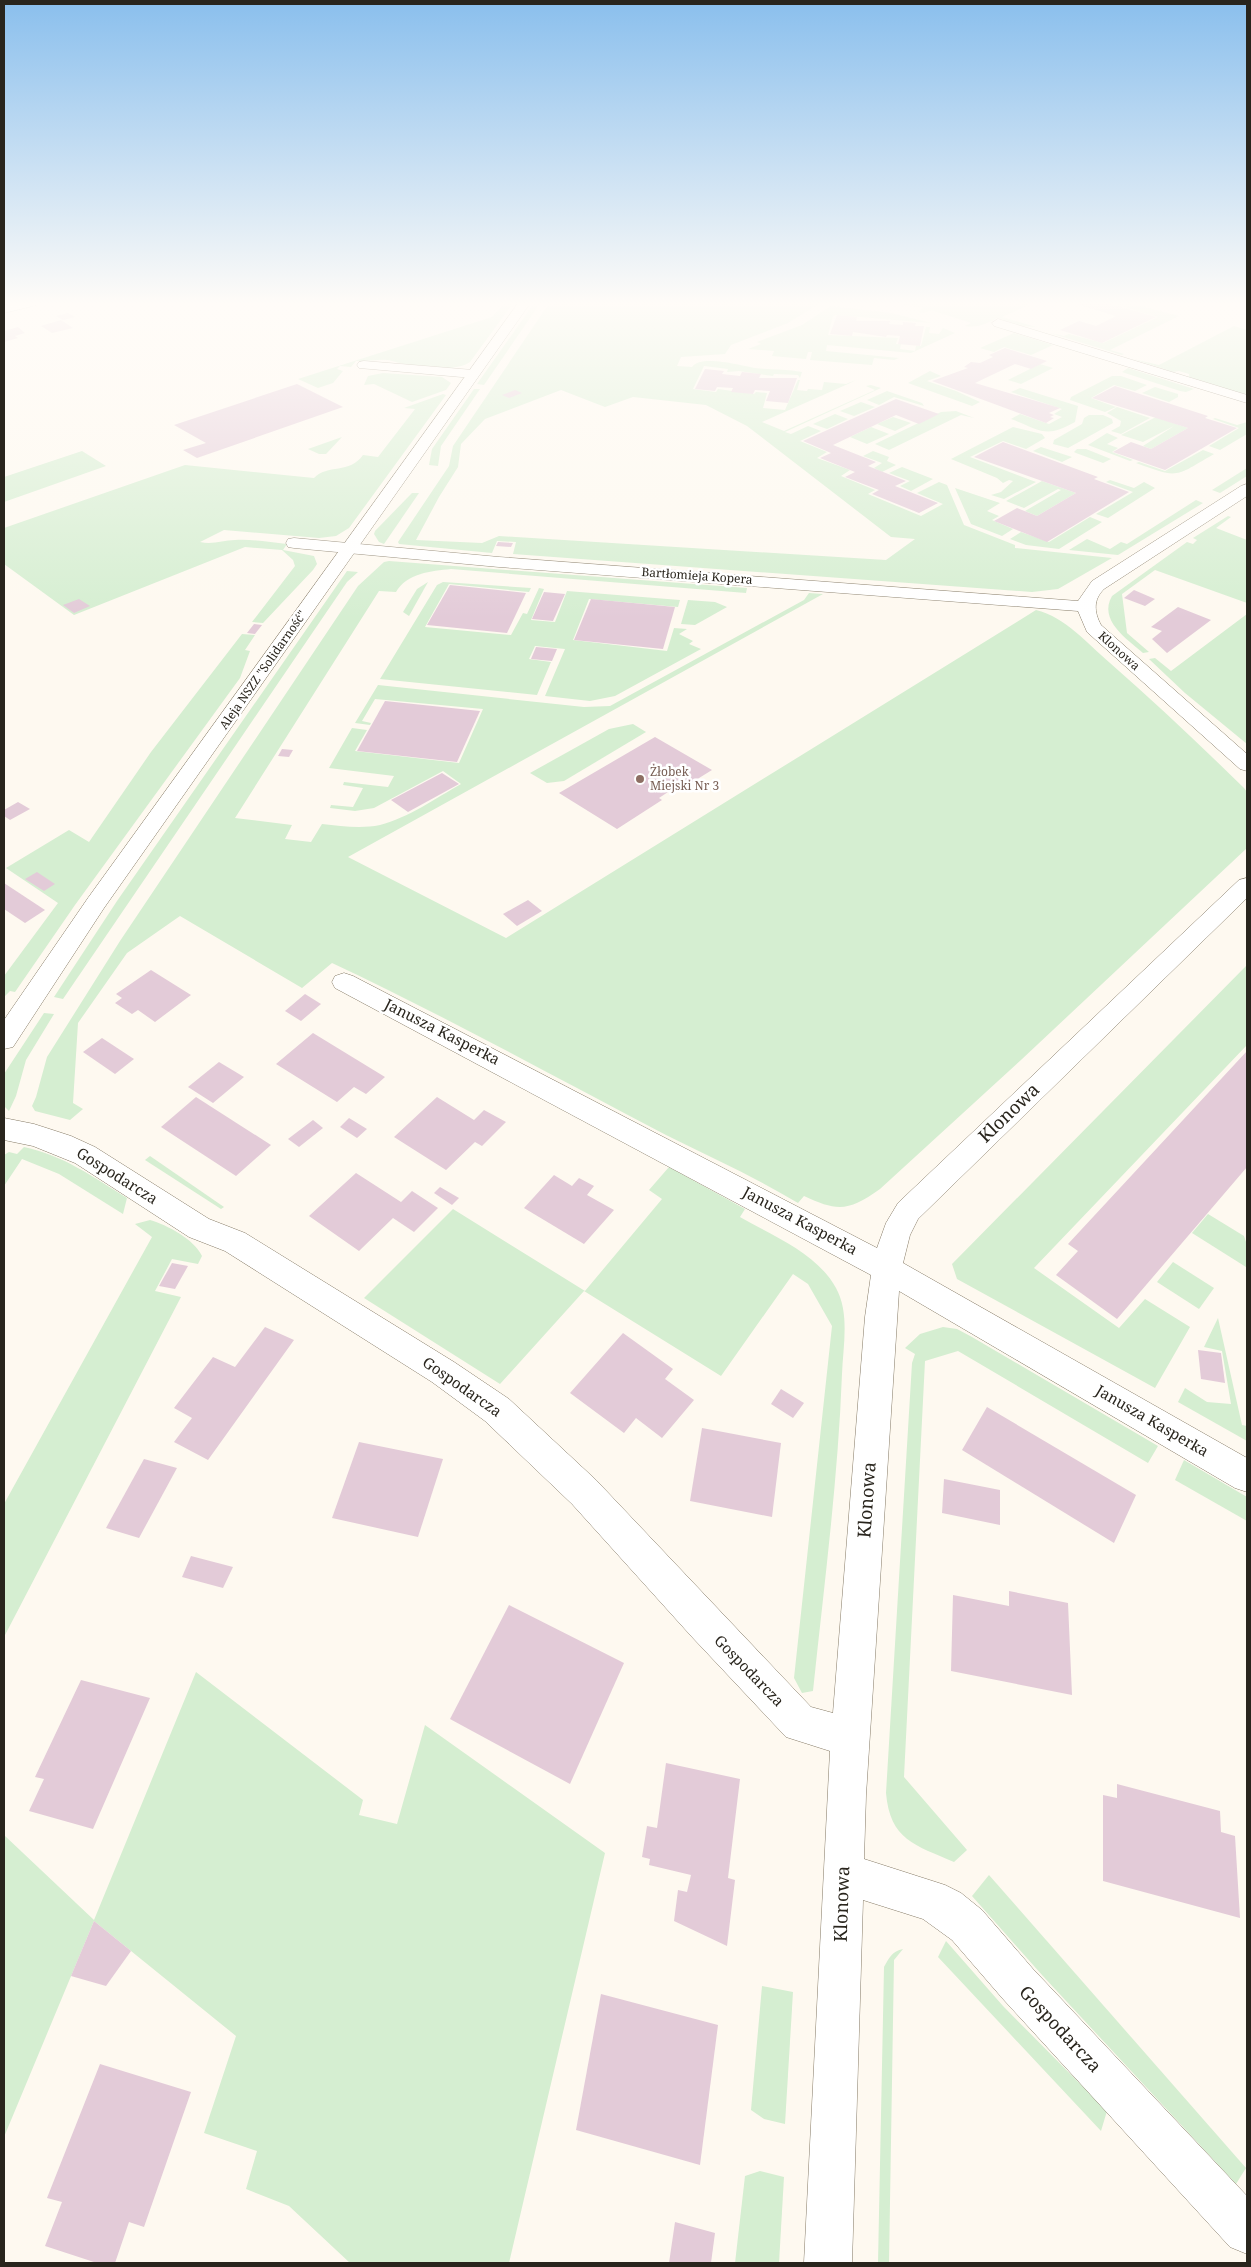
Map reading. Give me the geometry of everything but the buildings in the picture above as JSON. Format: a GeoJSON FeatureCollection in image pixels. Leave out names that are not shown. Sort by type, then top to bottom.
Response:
{"type":"FeatureCollection","features":[{"type":"Feature","properties":{"kind":"street","name":"Aleja NSZZ \"Solidarność\""},"geometry":{"type":"LineString","coordinates":[[4,1040],[96,903],[449,408]]}},
{"type":"Feature","properties":{"kind":"street"},"geometry":{"type":"LineString","coordinates":[[1085,607],[1088,595],[1098,584],[1247,489]]}},
{"type":"Feature","properties":{"kind":"street","name":"Bartłomieja Kopera"},"geometry":{"type":"LineString","coordinates":[[294,543],[1045,602],[1085,607]]}},
{"type":"Feature","properties":{"kind":"street","name":"Klonowa"},"geometry":{"type":"LineString","coordinates":[[1085,607],[1093,628],[1247,766]]}},
{"type":"Feature","properties":{"kind":"street","name":"Klonowa"},"geometry":{"type":"LineString","coordinates":[[828,2263],[849,1737],[880,1316],[887,1269],[899,1224],[908,1211],[1247,885]]}},
{"type":"Feature","properties":{"kind":"street","name":"Janusza Kasperka"},"geometry":{"type":"LineString","coordinates":[[344,982],[749,1193],[887,1269],[1247,1476]]}},
{"type":"Feature","properties":{"kind":"street","name":"Gospodarcza"},"geometry":{"type":"LineString","coordinates":[[4,1129],[38,1135],[91,1157],[200,1229],[235,1242],[443,1372],[491,1406],[536,1444],[584,1492],[800,1724],[849,1737]]}},
{"type":"Feature","properties":{"kind":"street","name":"Gospodarcza"},"geometry":{"type":"LineString","coordinates":[[843,1873],[930,1900],[946,1908],[967,1926],[1018,1984],[1247,2230]]}},
{"type":"Feature","properties":{"kind":"green space"},"geometry":{"type":"Polygon","coordinates":[[[404,408],[437,408],[349,528],[336,536],[319,538],[224,530],[200,542],[255,540],[287,544],[283,550],[314,556],[317,564],[313,570],[263,623],[252,622],[295,566],[293,560],[282,550],[245,547],[74,615],[4,564],[4,528],[185,465],[314,478],[325,471],[352,465],[363,455],[378,457],[415,409],[404,408]]]}},
{"type":"Feature","properties":{"kind":"green space"},"geometry":{"type":"Polygon","coordinates":[[[461,408],[467,408],[441,446],[438,466],[429,465],[432,449],[461,408]]]}},
{"type":"Feature","properties":{"kind":"green space"},"geometry":{"type":"Polygon","coordinates":[[[479,408],[514,408],[485,419],[461,444],[458,467],[439,497],[416,540],[482,543],[499,536],[886,560],[915,539],[891,537],[747,426],[711,408],[763,408],[785,410],[786,408],[794,408],[762,422],[784,431],[838,408],[785,432],[791,434],[808,426],[821,431],[800,441],[827,452],[817,458],[850,470],[841,476],[875,490],[868,494],[921,516],[943,504],[917,493],[939,482],[947,485],[964,525],[1015,545],[1015,548],[1112,558],[1058,589],[1032,592],[513,554],[516,542],[497,541],[492,553],[399,544],[398,542],[449,466],[453,446],[479,408]]]}},
{"type":"Feature","properties":{"kind":"green space"},"geometry":{"type":"Polygon","coordinates":[[[847,408],[873,408],[854,416],[840,411],[847,408]]]}},
{"type":"Feature","properties":{"kind":"green space"},"geometry":{"type":"Polygon","coordinates":[[[1058,408],[1078,408],[1075,422],[1057,430],[1043,431],[1011,419],[1020,414],[1049,424],[1062,417],[1054,414],[1062,409],[1058,408]]]}},
{"type":"Feature","properties":{"kind":"green space"},"geometry":{"type":"Polygon","coordinates":[[[1093,408],[1114,408],[1105,412],[1093,408]]]}},
{"type":"Feature","properties":{"kind":"green space"},"geometry":{"type":"Polygon","coordinates":[[[1119,408],[1150,418],[1121,434],[1111,431],[1120,426],[1121,421],[1107,413],[1119,408]]]}},
{"type":"Feature","properties":{"kind":"green space"},"geometry":{"type":"Polygon","coordinates":[[[956,411],[974,418],[961,415],[889,450],[875,444],[941,412],[956,411]]]}},
{"type":"Feature","properties":{"kind":"green space"},"geometry":{"type":"Polygon","coordinates":[[[835,414],[848,419],[827,429],[813,424],[835,414]]]}},
{"type":"Feature","properties":{"kind":"green space"},"geometry":{"type":"Polygon","coordinates":[[[1089,415],[1103,415],[1112,419],[1113,423],[1068,448],[1053,444],[1054,440],[1082,424],[1084,418],[1089,415]]]}},
{"type":"Feature","properties":{"kind":"green space"},"geometry":{"type":"Polygon","coordinates":[[[893,417],[911,423],[895,431],[877,424],[893,417]]]}},
{"type":"Feature","properties":{"kind":"green space"},"geometry":{"type":"Polygon","coordinates":[[[1156,417],[1188,428],[1151,449],[1143,446],[1174,426],[1143,442],[1121,435],[1156,417]]]}},
{"type":"Feature","properties":{"kind":"green space"},"geometry":{"type":"Polygon","coordinates":[[[1213,419],[1237,425],[1247,422],[1247,434],[1220,450],[1209,446],[1239,428],[1213,419]]]}},
{"type":"Feature","properties":{"kind":"green space"},"geometry":{"type":"Polygon","coordinates":[[[871,427],[889,434],[867,444],[850,437],[871,427]]]}},
{"type":"Feature","properties":{"kind":"green space"},"geometry":{"type":"Polygon","coordinates":[[[1013,427],[1042,434],[1045,438],[1026,449],[1003,441],[970,457],[1036,482],[1004,499],[991,495],[1001,492],[1013,481],[1009,480],[1003,483],[997,478],[951,459],[1013,427]]]}},
{"type":"Feature","properties":{"kind":"green space"},"geometry":{"type":"Polygon","coordinates":[[[1107,433],[1118,438],[1107,444],[1118,448],[1112,452],[1133,460],[1130,461],[1088,445],[1107,433]]]}},
{"type":"Feature","properties":{"kind":"green space"},"geometry":{"type":"Polygon","coordinates":[[[342,437],[326,454],[319,454],[308,449],[342,437]]]}},
{"type":"Feature","properties":{"kind":"green space"},"geometry":{"type":"Polygon","coordinates":[[[1041,447],[1072,457],[1062,462],[1033,451],[1041,447]]]}},
{"type":"Feature","properties":{"kind":"green space"},"geometry":{"type":"Polygon","coordinates":[[[1077,449],[1086,449],[1111,459],[1103,463],[1074,452],[1077,449]]]}},
{"type":"Feature","properties":{"kind":"green space"},"geometry":{"type":"Polygon","coordinates":[[[1203,450],[1214,454],[1176,473],[1161,472],[1136,463],[1139,462],[1165,471],[1203,450]]]}},
{"type":"Feature","properties":{"kind":"green space"},"geometry":{"type":"Polygon","coordinates":[[[82,451],[106,466],[4,502],[4,477],[82,451]]]}},
{"type":"Feature","properties":{"kind":"green space"},"geometry":{"type":"Polygon","coordinates":[[[873,451],[889,457],[887,461],[896,465],[882,472],[874,468],[882,463],[863,456],[873,451]]]}},
{"type":"Feature","properties":{"kind":"green space"},"geometry":{"type":"Polygon","coordinates":[[[902,467],[933,479],[911,491],[900,486],[910,481],[889,473],[902,467]]]}},
{"type":"Feature","properties":{"kind":"green space"},"geometry":{"type":"Polygon","coordinates":[[[1247,468],[1247,476],[1220,493],[1212,490],[1247,468]]]}},
{"type":"Feature","properties":{"kind":"green space"},"geometry":{"type":"Polygon","coordinates":[[[1110,480],[1134,488],[1144,482],[1155,488],[1108,518],[1096,514],[1133,492],[1106,482],[1110,480]]]}},
{"type":"Feature","properties":{"kind":"green space"},"geometry":{"type":"Polygon","coordinates":[[[1042,481],[1076,493],[1037,516],[1025,511],[1061,490],[1058,489],[1024,508],[1006,501],[1042,481]]]}},
{"type":"Feature","properties":{"kind":"green space"},"geometry":{"type":"Polygon","coordinates":[[[955,488],[1000,503],[987,511],[999,516],[992,520],[1013,529],[1002,536],[971,524],[955,488]]]}},
{"type":"Feature","properties":{"kind":"green space"},"geometry":{"type":"Polygon","coordinates":[[[412,493],[419,493],[384,544],[379,542],[374,534],[375,531],[412,493]]]}},
{"type":"Feature","properties":{"kind":"green space"},"geometry":{"type":"Polygon","coordinates":[[[1196,500],[1203,503],[1118,555],[1069,550],[1087,539],[1110,549],[1121,542],[1127,544],[1196,500]]]}},
{"type":"Feature","properties":{"kind":"green space"},"geometry":{"type":"Polygon","coordinates":[[[1228,516],[1231,517],[1216,528],[1247,540],[1247,603],[1155,570],[1122,594],[1127,633],[1149,652],[1143,653],[1122,635],[1111,621],[1109,605],[1112,596],[1187,542],[1193,544],[1197,540],[1193,538],[1228,516]]]}},
{"type":"Feature","properties":{"kind":"green space"},"geometry":{"type":"Polygon","coordinates":[[[1090,517],[1102,522],[1059,549],[1026,545],[1010,539],[1021,532],[1049,542],[1090,517]]]}},
{"type":"Feature","properties":{"kind":"green space"},"geometry":{"type":"Polygon","coordinates":[[[384,562],[747,588],[746,593],[451,569],[420,574],[406,581],[396,592],[379,591],[235,818],[292,825],[285,839],[311,842],[322,824],[358,827],[380,825],[411,813],[461,784],[443,771],[374,808],[355,811],[330,808],[331,805],[353,807],[363,788],[343,785],[344,782],[388,787],[394,776],[329,768],[352,728],[367,730],[355,751],[459,763],[483,709],[375,699],[362,721],[371,723],[370,725],[355,723],[378,685],[584,707],[610,706],[804,600],[809,593],[823,594],[348,857],[506,938],[1036,610],[1057,619],[1076,632],[1244,788],[1247,792],[1247,848],[880,1189],[860,1202],[843,1207],[826,1205],[804,1196],[798,1203],[458,1025],[332,963],[302,988],[180,916],[127,953],[78,1023],[73,1103],[83,1109],[70,1120],[35,1111],[32,1106],[47,1057],[120,941],[358,586],[384,562]]]}},
{"type":"Feature","properties":{"kind":"green space"},"geometry":{"type":"Polygon","coordinates":[[[347,571],[358,572],[347,582],[63,999],[54,997],[117,901],[347,571]]]}},
{"type":"Feature","properties":{"kind":"green space"},"geometry":{"type":"Polygon","coordinates":[[[428,582],[409,616],[403,612],[417,589],[428,582]]]}},
{"type":"Feature","properties":{"kind":"green space"},"geometry":{"type":"Polygon","coordinates":[[[443,582],[531,588],[529,592],[449,584],[425,627],[511,635],[523,613],[527,614],[539,588],[544,589],[531,620],[555,622],[567,591],[680,600],[678,607],[589,599],[573,640],[667,651],[674,628],[687,629],[679,634],[693,641],[689,644],[701,649],[615,696],[590,701],[545,696],[565,649],[535,646],[529,659],[551,662],[537,695],[380,679],[437,585],[443,582]]]}},
{"type":"Feature","properties":{"kind":"green space"},"geometry":{"type":"Polygon","coordinates":[[[688,600],[715,602],[727,607],[695,625],[681,624],[688,600]]]}},
{"type":"Feature","properties":{"kind":"green space"},"geometry":{"type":"Polygon","coordinates":[[[1247,614],[1247,744],[1185,693],[1149,659],[1155,658],[1171,671],[1247,614]]]}},
{"type":"Feature","properties":{"kind":"green space"},"geometry":{"type":"Polygon","coordinates":[[[242,634],[255,635],[245,650],[250,651],[240,678],[75,905],[15,992],[10,991],[4,997],[4,976],[58,903],[6,868],[69,830],[89,842],[151,752],[242,634]]]}},
{"type":"Feature","properties":{"kind":"green space"},"geometry":{"type":"Polygon","coordinates":[[[633,724],[646,732],[564,781],[547,783],[530,773],[609,729],[633,724]]]}},
{"type":"Feature","properties":{"kind":"green space"},"geometry":{"type":"Polygon","coordinates":[[[1247,965],[1247,1045],[1034,1268],[1119,1328],[1145,1299],[1190,1327],[1155,1388],[957,1279],[952,1264],[1247,965]]]}},
{"type":"Feature","properties":{"kind":"green space"},"geometry":{"type":"Polygon","coordinates":[[[44,1013],[54,1014],[26,1060],[16,1096],[9,1111],[4,1106],[4,1074],[44,1013]]]}},
{"type":"Feature","properties":{"kind":"green space"},"geometry":{"type":"Polygon","coordinates":[[[24,1147],[65,1161],[127,1198],[123,1214],[59,1174],[22,1159],[4,1186],[4,1155],[9,1152],[17,1154],[24,1147]]]}},
{"type":"Feature","properties":{"kind":"green space"},"geometry":{"type":"Polygon","coordinates":[[[150,1156],[224,1207],[221,1209],[145,1160],[150,1156]]]}},
{"type":"Feature","properties":{"kind":"green space"},"geometry":{"type":"Polygon","coordinates":[[[669,1167],[745,1209],[740,1217],[806,1255],[828,1276],[836,1288],[843,1308],[845,1330],[837,1453],[813,1691],[802,1693],[794,1678],[832,1326],[808,1284],[793,1274],[721,1376],[584,1291],[500,1384],[364,1298],[453,1209],[585,1291],[662,1199],[649,1190],[669,1167]]]}},
{"type":"Feature","properties":{"kind":"green space"},"geometry":{"type":"Polygon","coordinates":[[[1208,1214],[1244,1236],[1247,1245],[1246,1267],[1192,1233],[1208,1214]]]}},
{"type":"Feature","properties":{"kind":"green space"},"geometry":{"type":"Polygon","coordinates":[[[150,1220],[164,1225],[187,1238],[202,1256],[198,1264],[172,1259],[155,1291],[181,1297],[4,1637],[4,1504],[152,1237],[135,1224],[150,1220]]]}},
{"type":"Feature","properties":{"kind":"green space"},"geometry":{"type":"Polygon","coordinates":[[[1173,1262],[1214,1288],[1199,1309],[1157,1282],[1173,1262]]]}},
{"type":"Feature","properties":{"kind":"green space"},"geometry":{"type":"Polygon","coordinates":[[[1218,1318],[1242,1425],[1247,1426],[1247,1441],[1178,1402],[1185,1388],[1207,1402],[1231,1404],[1222,1351],[1204,1347],[1218,1318]]]}},
{"type":"Feature","properties":{"kind":"green space"},"geometry":{"type":"Polygon","coordinates":[[[943,1327],[957,1329],[972,1337],[1158,1446],[1148,1463],[958,1351],[925,1361],[904,1777],[967,1850],[954,1862],[916,1845],[899,1831],[888,1809],[886,1793],[912,1363],[915,1354],[905,1348],[920,1334],[943,1327]]]}},
{"type":"Feature","properties":{"kind":"green space"},"geometry":{"type":"Polygon","coordinates":[[[1184,1460],[1247,1497],[1247,1521],[1175,1480],[1184,1460]]]}},
{"type":"Feature","properties":{"kind":"green space"},"geometry":{"type":"Polygon","coordinates":[[[196,1672],[363,1800],[359,1815],[397,1824],[425,1725],[605,1853],[509,2263],[350,2263],[289,2206],[246,2189],[257,2151],[204,2133],[236,2036],[94,1921],[4,2137],[4,1835],[94,1920],[196,1672]]]}},
{"type":"Feature","properties":{"kind":"green space"},"geometry":{"type":"Polygon","coordinates":[[[989,1875],[1246,2168],[1236,2184],[1042,1975],[972,1896],[989,1875]]]}},
{"type":"Feature","properties":{"kind":"green space"},"geometry":{"type":"Polygon","coordinates":[[[946,1941],[1003,2006],[1107,2111],[1101,2131],[938,1957],[946,1941]]]}},
{"type":"Feature","properties":{"kind":"green space"},"geometry":{"type":"Polygon","coordinates":[[[903,1949],[894,1960],[889,2263],[878,2263],[884,1967],[893,1953],[903,1949]]]}},
{"type":"Feature","properties":{"kind":"green space"},"geometry":{"type":"Polygon","coordinates":[[[762,1986],[793,1992],[785,2124],[764,2119],[751,2110],[762,1986]]]}},
{"type":"Feature","properties":{"kind":"green space"},"geometry":{"type":"Polygon","coordinates":[[[760,2171],[784,2177],[779,2263],[735,2263],[745,2176],[760,2171]]]}},
{"type":"Feature","properties":{"kind":"place","name":"Żłobek Miejski Nr 3"},"geometry":{"type":"Point","coordinates":[640,779]}}]}
